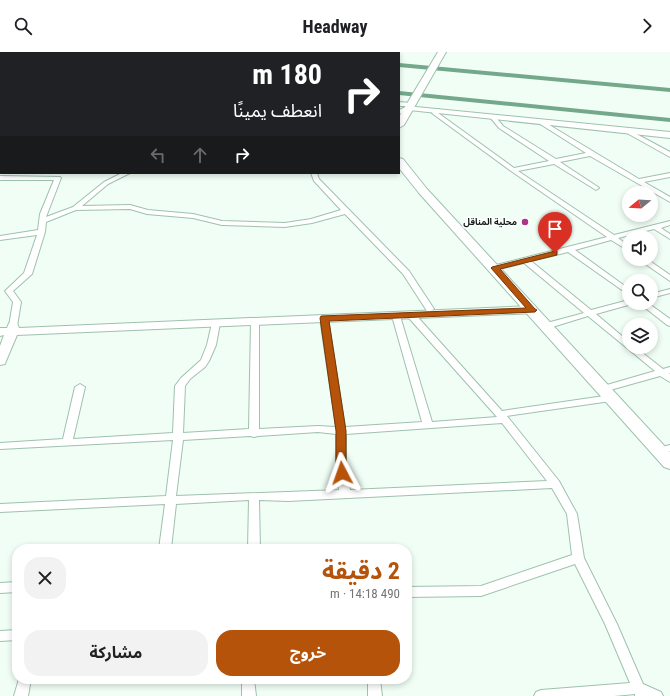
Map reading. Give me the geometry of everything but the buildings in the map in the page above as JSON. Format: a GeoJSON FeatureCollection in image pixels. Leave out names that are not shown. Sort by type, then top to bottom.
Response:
{"type":"FeatureCollection","features":[{"type":"Feature","properties":{"kind":"main road"},"geometry":{"type":"LineString","coordinates":[[400,123],[442,52]]}},
{"type":"Feature","properties":{"kind":"main road"},"geometry":{"type":"LineString","coordinates":[[400,162],[423,191],[495,268],[607,394],[664,449],[670,463]]}},
{"type":"Feature","properties":{"kind":"street"},"geometry":{"type":"LineString","coordinates":[[400,104],[412,104],[437,110],[670,135]]}},
{"type":"Feature","properties":{"kind":"street"},"geometry":{"type":"LineString","coordinates":[[400,111],[412,104]]}},
{"type":"Feature","properties":{"kind":"street"},"geometry":{"type":"LineString","coordinates":[[437,110],[435,113],[513,170],[622,244]]}},
{"type":"Feature","properties":{"kind":"street"},"geometry":{"type":"LineString","coordinates":[[492,116],[501,127],[553,162],[596,188]]}},
{"type":"Feature","properties":{"kind":"street"},"geometry":{"type":"LineString","coordinates":[[540,121],[591,154],[670,200]]}},
{"type":"Feature","properties":{"kind":"street"},"geometry":{"type":"LineString","coordinates":[[627,131],[670,155]]}},
{"type":"Feature","properties":{"kind":"street"},"geometry":{"type":"LineString","coordinates":[[513,170],[591,154]]}},
{"type":"Feature","properties":{"kind":"street"},"geometry":{"type":"LineString","coordinates":[[19,178],[25,174]]}},
{"type":"Feature","properties":{"kind":"street"},"geometry":{"type":"LineString","coordinates":[[42,221],[75,208],[106,183],[125,174]]}},
{"type":"Feature","properties":{"kind":"street"},"geometry":{"type":"LineString","coordinates":[[314,174],[316,180],[406,273],[430,309]]}},
{"type":"Feature","properties":{"kind":"street"},"geometry":{"type":"LineString","coordinates":[[639,181],[670,175]]}},
{"type":"Feature","properties":{"kind":"street"},"geometry":{"type":"LineString","coordinates":[[0,178],[58,178],[43,214],[41,232],[28,274],[9,291]]}},
{"type":"Feature","properties":{"kind":"street"},"geometry":{"type":"LineString","coordinates":[[75,208],[130,207],[147,212],[193,216],[222,223],[285,226],[312,221],[346,211]]}},
{"type":"Feature","properties":{"kind":"street"},"geometry":{"type":"LineString","coordinates":[[495,268],[670,223]]}},
{"type":"Feature","properties":{"kind":"street"},"geometry":{"type":"LineString","coordinates":[[655,227],[670,237]]}},
{"type":"Feature","properties":{"kind":"street"},"geometry":{"type":"LineString","coordinates":[[0,238],[41,232]]}},
{"type":"Feature","properties":{"kind":"street"},"geometry":{"type":"LineString","coordinates":[[570,249],[622,288]]}},
{"type":"Feature","properties":{"kind":"street"},"geometry":{"type":"LineString","coordinates":[[525,260],[588,314],[622,341]]}},
{"type":"Feature","properties":{"kind":"street"},"geometry":{"type":"LineString","coordinates":[[652,266],[670,279]]}},
{"type":"Feature","properties":{"kind":"street"},"geometry":{"type":"LineString","coordinates":[[0,290],[9,291],[17,302],[0,361]]}},
{"type":"Feature","properties":{"kind":"street"},"geometry":{"type":"LineString","coordinates":[[658,294],[670,291]]}},
{"type":"Feature","properties":{"kind":"street"},"geometry":{"type":"LineString","coordinates":[[546,326],[622,304]]}},
{"type":"Feature","properties":{"kind":"street"},"geometry":{"type":"LineString","coordinates":[[8,330],[430,309],[530,308]]}},
{"type":"Feature","properties":{"kind":"street"},"geometry":{"type":"LineString","coordinates":[[0,326],[8,330],[216,323],[396,316],[530,308]]}},
{"type":"Feature","properties":{"kind":"street"},"geometry":{"type":"LineString","coordinates":[[653,310],[670,322]]}},
{"type":"Feature","properties":{"kind":"street"},"geometry":{"type":"LineString","coordinates":[[411,315],[503,417],[555,484],[572,514],[578,558],[610,624],[640,692]]}},
{"type":"Feature","properties":{"kind":"street"},"geometry":{"type":"LineString","coordinates":[[396,316],[428,425]]}},
{"type":"Feature","properties":{"kind":"street"},"geometry":{"type":"LineString","coordinates":[[324,318],[341,431],[341,462],[345,494]]}},
{"type":"Feature","properties":{"kind":"street"},"geometry":{"type":"LineString","coordinates":[[254,434],[255,321]]}},
{"type":"Feature","properties":{"kind":"street"},"geometry":{"type":"LineString","coordinates":[[166,544],[178,437],[180,384],[204,362],[216,323]]}},
{"type":"Feature","properties":{"kind":"street"},"geometry":{"type":"LineString","coordinates":[[640,354],[666,372],[670,379]]}},
{"type":"Feature","properties":{"kind":"street"},"geometry":{"type":"LineString","coordinates":[[0,446],[254,434],[318,429],[341,431],[428,425],[503,417],[607,394],[666,372]]}},
{"type":"Feature","properties":{"kind":"street"},"geometry":{"type":"LineString","coordinates":[[67,443],[80,387]]}},
{"type":"Feature","properties":{"kind":"street"},"geometry":{"type":"LineString","coordinates":[[0,508],[254,496],[267,498],[318,494],[555,484]]}},
{"type":"Feature","properties":{"kind":"street"},"geometry":{"type":"LineString","coordinates":[[254,496],[254,544]]}},
{"type":"Feature","properties":{"kind":"street"},"geometry":{"type":"LineString","coordinates":[[412,592],[481,591],[578,558]]}},
{"type":"Feature","properties":{"kind":"street"},"geometry":{"type":"LineString","coordinates":[[0,588],[12,587]]}},
{"type":"Feature","properties":{"kind":"street"},"geometry":{"type":"LineString","coordinates":[[0,636],[12,635]]}},
{"type":"Feature","properties":{"kind":"street"},"geometry":{"type":"LineString","coordinates":[[22,696],[24,684]]}},
{"type":"Feature","properties":{"kind":"street"},"geometry":{"type":"LineString","coordinates":[[374,684],[375,696]]}},
{"type":"Feature","properties":{"kind":"street"},"geometry":{"type":"LineString","coordinates":[[541,696],[640,692],[656,696]]}},
{"type":"Feature","properties":{"kind":"waterway"},"geometry":{"type":"LineString","coordinates":[[400,65],[670,90]]}},
{"type":"Feature","properties":{"kind":"waterway"},"geometry":{"type":"LineString","coordinates":[[400,93],[670,120]]}},
{"type":"Feature","properties":{"kind":"place","name":"محلية المناقل"},"geometry":{"type":"Point","coordinates":[525,222]}},
{"type":"Feature","properties":{"kind":"route"},"geometry":{"type":"LineString","coordinates":[[342,473],[341,431],[324,318],[532,310],[495,268],[555,253]]}}]}
